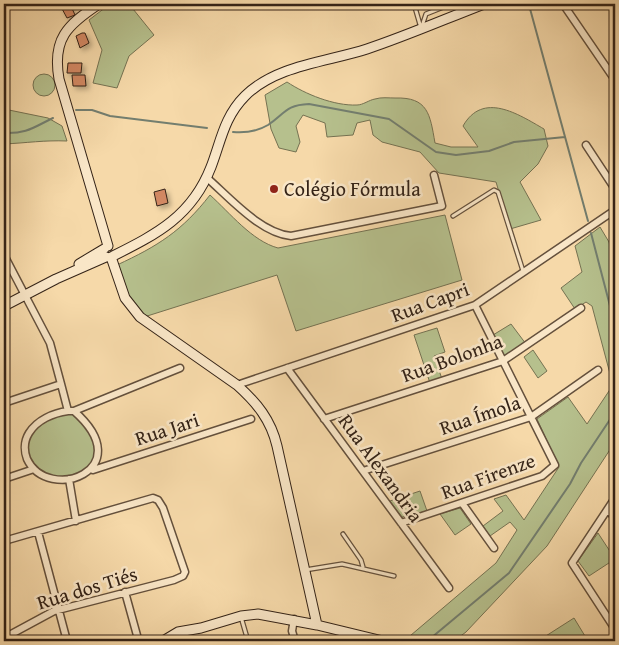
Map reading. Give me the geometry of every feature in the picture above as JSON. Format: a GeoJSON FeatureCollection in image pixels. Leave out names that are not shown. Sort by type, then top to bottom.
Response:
{"type":"FeatureCollection","features":[{"type":"Feature","properties":{"kind":"main road"},"geometry":{"type":"LineString","coordinates":[[4,306],[109,252],[136,245],[161,231],[174,221],[192,201],[206,177],[227,119],[244,96],[255,87],[298,68],[365,49],[484,4]]}},
{"type":"Feature","properties":{"kind":"main road"},"geometry":{"type":"LineString","coordinates":[[94,5],[63,34],[56,56],[59,80],[109,252],[125,298],[140,317],[237,385],[262,411],[273,431],[317,625]]}},
{"type":"Feature","properties":{"kind":"main road"},"geometry":{"type":"LineString","coordinates":[[163,641],[178,632],[201,628],[241,616],[268,614],[383,641]]}},
{"type":"Feature","properties":{"kind":"street"},"geometry":{"type":"LineString","coordinates":[[563,4],[615,80]]}},
{"type":"Feature","properties":{"kind":"street"},"geometry":{"type":"LineString","coordinates":[[586,145],[615,189]]}},
{"type":"Feature","properties":{"kind":"street"},"geometry":{"type":"LineString","coordinates":[[206,177],[266,228],[278,235],[291,236],[442,206],[434,175]]}},
{"type":"Feature","properties":{"kind":"street","name":"Rua Capri"},"geometry":{"type":"LineString","coordinates":[[237,385],[475,305],[615,210]]}},
{"type":"Feature","properties":{"kind":"street"},"geometry":{"type":"LineString","coordinates":[[4,255],[50,343],[61,384],[71,411],[85,421],[95,438],[98,459],[92,470],[69,479],[51,479],[34,469],[24,450],[28,433],[42,420],[59,412],[71,411],[180,368]]}},
{"type":"Feature","properties":{"kind":"street"},"geometry":{"type":"LineString","coordinates":[[475,305],[531,417]]}},
{"type":"Feature","properties":{"kind":"street","name":"Rua Bolonha"},"geometry":{"type":"LineString","coordinates":[[324,419],[503,361],[581,308]]}},
{"type":"Feature","properties":{"kind":"street","name":"Rua Alexandria"},"geometry":{"type":"LineString","coordinates":[[287,368],[449,588]]}},
{"type":"Feature","properties":{"kind":"street","name":"Rua Ímola"},"geometry":{"type":"LineString","coordinates":[[363,471],[531,417],[598,370]]}},
{"type":"Feature","properties":{"kind":"street"},"geometry":{"type":"LineString","coordinates":[[4,403],[61,384]]}},
{"type":"Feature","properties":{"kind":"street","name":"Rua Firenze"},"geometry":{"type":"LineString","coordinates":[[401,523],[542,476],[555,465],[531,417]]}},
{"type":"Feature","properties":{"kind":"street","name":"Rua Jari"},"geometry":{"type":"LineString","coordinates":[[92,470],[251,419]]}},
{"type":"Feature","properties":{"kind":"street"},"geometry":{"type":"LineString","coordinates":[[4,479],[34,469]]}},
{"type":"Feature","properties":{"kind":"street"},"geometry":{"type":"LineString","coordinates":[[4,541],[76,521],[69,479]]}},
{"type":"Feature","properties":{"kind":"street"},"geometry":{"type":"LineString","coordinates":[[615,498],[572,563],[615,629]]}},
{"type":"Feature","properties":{"kind":"street","name":"Rua dos Tiés"},"geometry":{"type":"LineString","coordinates":[[4,638],[46,614],[59,609],[183,576],[184,567],[163,508],[158,500],[149,499],[76,521]]}},
{"type":"Feature","properties":{"kind":"street"},"geometry":{"type":"LineString","coordinates":[[462,503],[494,548]]}},
{"type":"Feature","properties":{"kind":"street"},"geometry":{"type":"LineString","coordinates":[[608,509],[615,519]]}},
{"type":"Feature","properties":{"kind":"street"},"geometry":{"type":"LineString","coordinates":[[38,532],[67,641]]}},
{"type":"Feature","properties":{"kind":"street"},"geometry":{"type":"LineString","coordinates":[[125,592],[138,639]]}},
{"type":"Feature","properties":{"kind":"street"},"geometry":{"type":"LineString","coordinates":[[294,620],[292,631],[295,641]]}},
{"type":"Feature","properties":{"kind":"lane"},"geometry":{"type":"LineString","coordinates":[[414,4],[421,28]]}},
{"type":"Feature","properties":{"kind":"lane"},"geometry":{"type":"LineString","coordinates":[[421,28],[426,14],[450,4]]}},
{"type":"Feature","properties":{"kind":"lane"},"geometry":{"type":"LineString","coordinates":[[453,216],[496,190],[524,272]]}},
{"type":"Feature","properties":{"kind":"lane"},"geometry":{"type":"LineString","coordinates":[[343,534],[361,560],[363,568]]}},
{"type":"Feature","properties":{"kind":"lane"},"geometry":{"type":"LineString","coordinates":[[304,570],[342,564],[394,576]]}},
{"type":"Feature","properties":{"kind":"lane"},"geometry":{"type":"LineString","coordinates":[[241,616],[248,641]]}},
{"type":"Feature","properties":{"kind":"green space"},"geometry":{"type":"Polygon","coordinates":[[[114,4],[129,4],[154,35],[129,56],[117,88],[93,83],[102,50],[89,20],[106,7],[114,4]]]}},
{"type":"Feature","properties":{"kind":"green space"},"geometry":{"type":"Polygon","coordinates":[[[44,74],[52,77],[55,85],[52,93],[44,96],[36,93],[33,85],[36,77],[44,74]]]}},
{"type":"Feature","properties":{"kind":"green space"},"geometry":{"type":"Polygon","coordinates":[[[287,82],[311,95],[339,104],[359,105],[382,98],[406,98],[414,101],[426,109],[435,143],[451,147],[478,147],[463,126],[471,115],[480,110],[501,109],[523,117],[544,129],[548,146],[538,164],[520,182],[541,220],[510,229],[496,182],[439,173],[420,152],[382,142],[373,135],[370,120],[357,123],[353,135],[327,137],[325,123],[303,115],[296,126],[300,142],[296,152],[279,148],[271,129],[265,95],[287,82]]]}},
{"type":"Feature","properties":{"kind":"green space"},"geometry":{"type":"Polygon","coordinates":[[[4,109],[48,118],[62,126],[67,141],[4,144],[4,109]]]}},
{"type":"Feature","properties":{"kind":"green space"},"geometry":{"type":"Polygon","coordinates":[[[210,195],[250,233],[278,248],[445,215],[462,280],[296,331],[277,275],[144,317],[127,296],[117,265],[157,244],[179,228],[200,208],[210,195]]]}},
{"type":"Feature","properties":{"kind":"green space"},"geometry":{"type":"Polygon","coordinates":[[[600,227],[609,242],[615,265],[615,446],[613,445],[547,546],[466,632],[454,641],[404,641],[496,563],[517,530],[510,522],[490,536],[483,526],[503,511],[494,499],[506,495],[524,520],[559,467],[537,419],[568,397],[587,424],[613,385],[592,306],[586,302],[575,309],[561,288],[582,272],[575,246],[600,227]]]}},
{"type":"Feature","properties":{"kind":"green space"},"geometry":{"type":"Polygon","coordinates":[[[511,324],[526,344],[504,358],[493,335],[511,324]]]}},
{"type":"Feature","properties":{"kind":"green space"},"geometry":{"type":"Polygon","coordinates":[[[437,328],[445,352],[434,356],[442,379],[430,383],[414,335],[437,328]]]}},
{"type":"Feature","properties":{"kind":"green space"},"geometry":{"type":"Polygon","coordinates":[[[533,350],[547,371],[538,378],[524,357],[533,350]]]}},
{"type":"Feature","properties":{"kind":"green space"},"geometry":{"type":"Polygon","coordinates":[[[73,414],[93,439],[96,449],[92,464],[85,470],[67,477],[49,476],[42,473],[32,461],[28,452],[27,446],[30,436],[38,426],[48,419],[73,414]]]}},
{"type":"Feature","properties":{"kind":"green space"},"geometry":{"type":"Polygon","coordinates":[[[420,491],[427,511],[402,517],[390,501],[420,491]]]}},
{"type":"Feature","properties":{"kind":"green space"},"geometry":{"type":"Polygon","coordinates":[[[460,508],[471,524],[455,535],[440,514],[460,508]]]}},
{"type":"Feature","properties":{"kind":"green space"},"geometry":{"type":"Polygon","coordinates":[[[598,533],[615,559],[589,576],[578,561],[598,533]]]}},
{"type":"Feature","properties":{"kind":"green space"},"geometry":{"type":"Polygon","coordinates":[[[574,618],[588,641],[538,641],[574,618]]]}},
{"type":"Feature","properties":{"kind":"building"},"geometry":{"type":"Polygon","coordinates":[[[70,4],[75,15],[67,18],[60,5],[70,4]]]}},
{"type":"Feature","properties":{"kind":"building"},"geometry":{"type":"Polygon","coordinates":[[[85,33],[89,43],[80,48],[76,36],[85,33]]]}},
{"type":"Feature","properties":{"kind":"building"},"geometry":{"type":"Polygon","coordinates":[[[68,63],[82,63],[81,73],[67,73],[68,63]]]}},
{"type":"Feature","properties":{"kind":"building"},"geometry":{"type":"Polygon","coordinates":[[[72,75],[85,75],[86,86],[73,86],[72,75]]]}},
{"type":"Feature","properties":{"kind":"building"},"geometry":{"type":"Polygon","coordinates":[[[165,189],[168,203],[157,206],[154,192],[165,189]]]}},
{"type":"Feature","properties":{"kind":"waterway"},"geometry":{"type":"LineString","coordinates":[[529,5],[588,221]]}},
{"type":"Feature","properties":{"kind":"waterway"},"geometry":{"type":"LineString","coordinates":[[233,132],[247,132],[260,129],[290,108],[309,104],[389,119],[436,152],[456,155],[489,151],[514,142],[565,137]]}},
{"type":"Feature","properties":{"kind":"waterway"},"geometry":{"type":"LineString","coordinates":[[76,110],[92,110],[110,116],[207,128]]}},
{"type":"Feature","properties":{"kind":"waterway"},"geometry":{"type":"LineString","coordinates":[[4,133],[25,131],[53,118]]}},
{"type":"Feature","properties":{"kind":"waterway"},"geometry":{"type":"LineString","coordinates":[[591,233],[615,325]]}},
{"type":"Feature","properties":{"kind":"waterway"},"geometry":{"type":"LineString","coordinates":[[431,638],[509,573],[570,484],[581,463],[615,412]]}},
{"type":"Feature","properties":{"kind":"place","name":"Colégio Fórmula"},"geometry":{"type":"Point","coordinates":[274,189]}}]}
